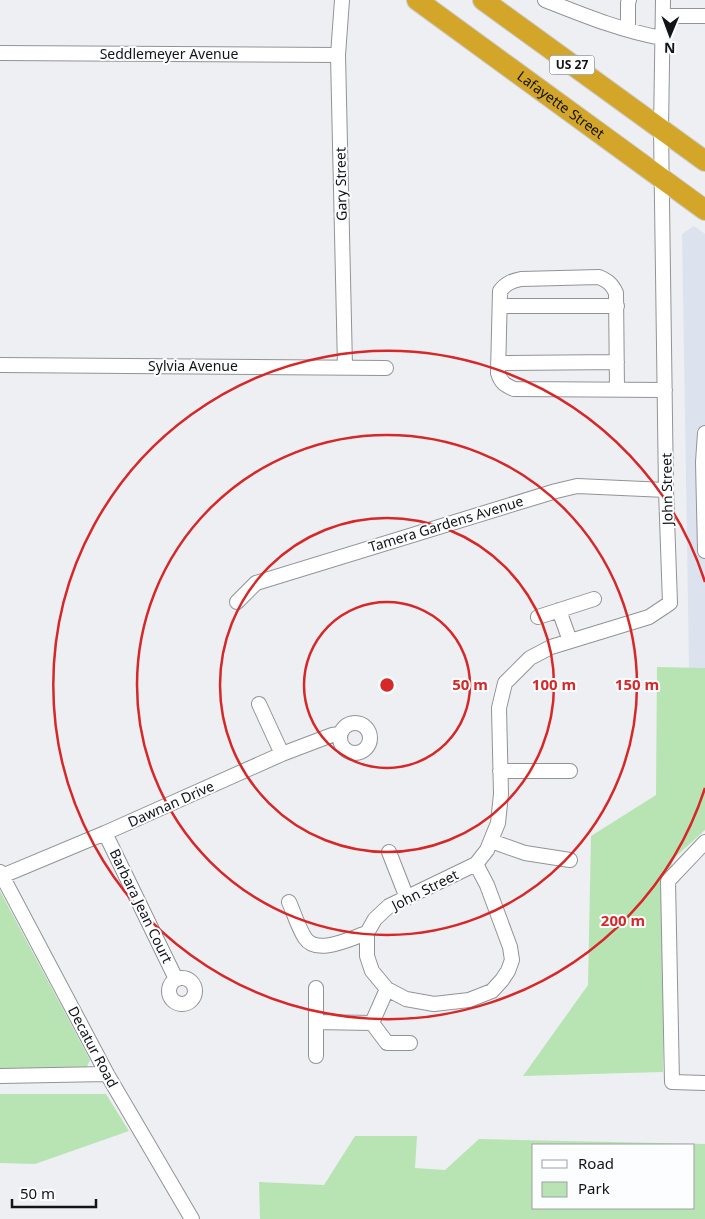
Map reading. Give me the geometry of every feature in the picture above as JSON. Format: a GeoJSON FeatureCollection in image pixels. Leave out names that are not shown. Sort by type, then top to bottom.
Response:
{"type":"FeatureCollection","features":[{"type":"Feature","properties":{"kind":"highway","name":"Lafayette Street"},"geometry":{"type":"LineString","coordinates":[[417,0],[705,210]]}},
{"type":"Feature","properties":{"kind":"highway","name":"US 27"},"geometry":{"type":"LineString","coordinates":[[483,0],[705,161]]}},
{"type":"Feature","properties":{"kind":"street","name":"Gary Street"},"geometry":{"type":"LineString","coordinates":[[342,0],[338,55],[345,367]]}},
{"type":"Feature","properties":{"kind":"street"},"geometry":{"type":"LineString","coordinates":[[546,0],[592,19],[662,38]]}},
{"type":"Feature","properties":{"kind":"street"},"geometry":{"type":"LineString","coordinates":[[628,30],[629,0]]}},
{"type":"Feature","properties":{"kind":"street","name":"John Street"},"geometry":{"type":"LineString","coordinates":[[367,933],[376,919],[389,906],[476,864],[491,841],[498,823],[501,794],[499,708],[505,683],[530,658],[551,648],[649,617],[670,603],[666,490],[661,129],[663,0]]}},
{"type":"Feature","properties":{"kind":"street"},"geometry":{"type":"LineString","coordinates":[[662,16],[705,16]]}},
{"type":"Feature","properties":{"kind":"street","name":"Seddlemeyer Avenue"},"geometry":{"type":"LineString","coordinates":[[0,53],[338,55]]}},
{"type":"Feature","properties":{"kind":"street"},"geometry":{"type":"LineString","coordinates":[[617,390],[616,293],[613,285],[608,280],[599,277],[521,279],[504,285],[500,290],[498,363],[500,380],[506,386],[514,389],[617,390],[665,390]]}},
{"type":"Feature","properties":{"kind":"street"},"geometry":{"type":"LineString","coordinates":[[500,306],[616,306]]}},
{"type":"Feature","properties":{"kind":"street"},"geometry":{"type":"LineString","coordinates":[[498,363],[617,362]]}},
{"type":"Feature","properties":{"kind":"street","name":"Sylvia Avenue"},"geometry":{"type":"LineString","coordinates":[[0,365],[386,368]]}},
{"type":"Feature","properties":{"kind":"street"},"geometry":{"type":"LineString","coordinates":[[705,433],[705,551]]}},
{"type":"Feature","properties":{"kind":"street","name":"Tamera Gardens Avenue"},"geometry":{"type":"LineString","coordinates":[[237,602],[256,583],[556,491],[577,486],[666,490]]}},
{"type":"Feature","properties":{"kind":"street"},"geometry":{"type":"LineString","coordinates":[[538,617],[594,599]]}},
{"type":"Feature","properties":{"kind":"street"},"geometry":{"type":"LineString","coordinates":[[560,610],[570,642]]}},
{"type":"Feature","properties":{"kind":"street"},"geometry":{"type":"LineString","coordinates":[[259,704],[282,754]]}},
{"type":"Feature","properties":{"kind":"street","name":"Dawnan Drive"},"geometry":{"type":"LineString","coordinates":[[1,874],[105,833],[282,754],[332,735],[340,734]]}},
{"type":"Feature","properties":{"kind":"street"},"geometry":{"type":"LineString","coordinates":[[500,771],[570,771]]}},
{"type":"Feature","properties":{"kind":"street","name":"Barbara Jean Court"},"geometry":{"type":"LineString","coordinates":[[105,833],[176,979]]}},
{"type":"Feature","properties":{"kind":"street"},"geometry":{"type":"LineString","coordinates":[[491,841],[518,851],[570,860]]}},
{"type":"Feature","properties":{"kind":"street"},"geometry":{"type":"LineString","coordinates":[[705,842],[668,881],[672,1082],[705,1083]]}},
{"type":"Feature","properties":{"kind":"street"},"geometry":{"type":"LineString","coordinates":[[389,852],[407,898]]}},
{"type":"Feature","properties":{"kind":"street"},"geometry":{"type":"LineString","coordinates":[[288,902],[306,939],[315,946],[325,946],[367,933],[367,956],[372,970],[387,990],[406,999],[434,1004],[469,1000],[492,991],[508,971],[512,960],[510,947],[487,885],[476,864]]}},
{"type":"Feature","properties":{"kind":"street","name":"Decatur Road"},"geometry":{"type":"LineString","coordinates":[[1,874],[107,1074],[192,1219]]}},
{"type":"Feature","properties":{"kind":"street"},"geometry":{"type":"LineString","coordinates":[[316,988],[316,1056]]}},
{"type":"Feature","properties":{"kind":"street"},"geometry":{"type":"LineString","coordinates":[[372,1023],[387,990]]}},
{"type":"Feature","properties":{"kind":"street"},"geometry":{"type":"LineString","coordinates":[[316,1022],[372,1023]]}},
{"type":"Feature","properties":{"kind":"street"},"geometry":{"type":"LineString","coordinates":[[372,1023],[387,1043],[410,1043]]}},
{"type":"Feature","properties":{"kind":"street"},"geometry":{"type":"LineString","coordinates":[[0,1076],[107,1074]]}},
{"type":"Feature","properties":{"kind":"shaded area"},"geometry":{"type":"Polygon","coordinates":[[[694,226],[705,234],[705,668],[689,668],[682,234],[694,226]]]}},
{"type":"Feature","properties":{"kind":"green space"},"geometry":{"type":"Polygon","coordinates":[[[657,667],[705,668],[705,830],[673,859],[664,901],[663,1072],[523,1076],[588,985],[591,836],[656,795],[657,667]]]}},
{"type":"Feature","properties":{"kind":"green space"},"geometry":{"type":"Polygon","coordinates":[[[0,891],[90,1060],[86,1069],[0,1068],[0,891]]]}},
{"type":"Feature","properties":{"kind":"green space"},"geometry":{"type":"Polygon","coordinates":[[[0,1094],[106,1094],[129,1131],[35,1164],[0,1163],[0,1094]]]}},
{"type":"Feature","properties":{"kind":"green space"},"geometry":{"type":"Polygon","coordinates":[[[355,1136],[417,1136],[415,1168],[445,1170],[479,1139],[705,1144],[705,1219],[260,1219],[259,1182],[324,1185],[355,1136]]]}}]}
